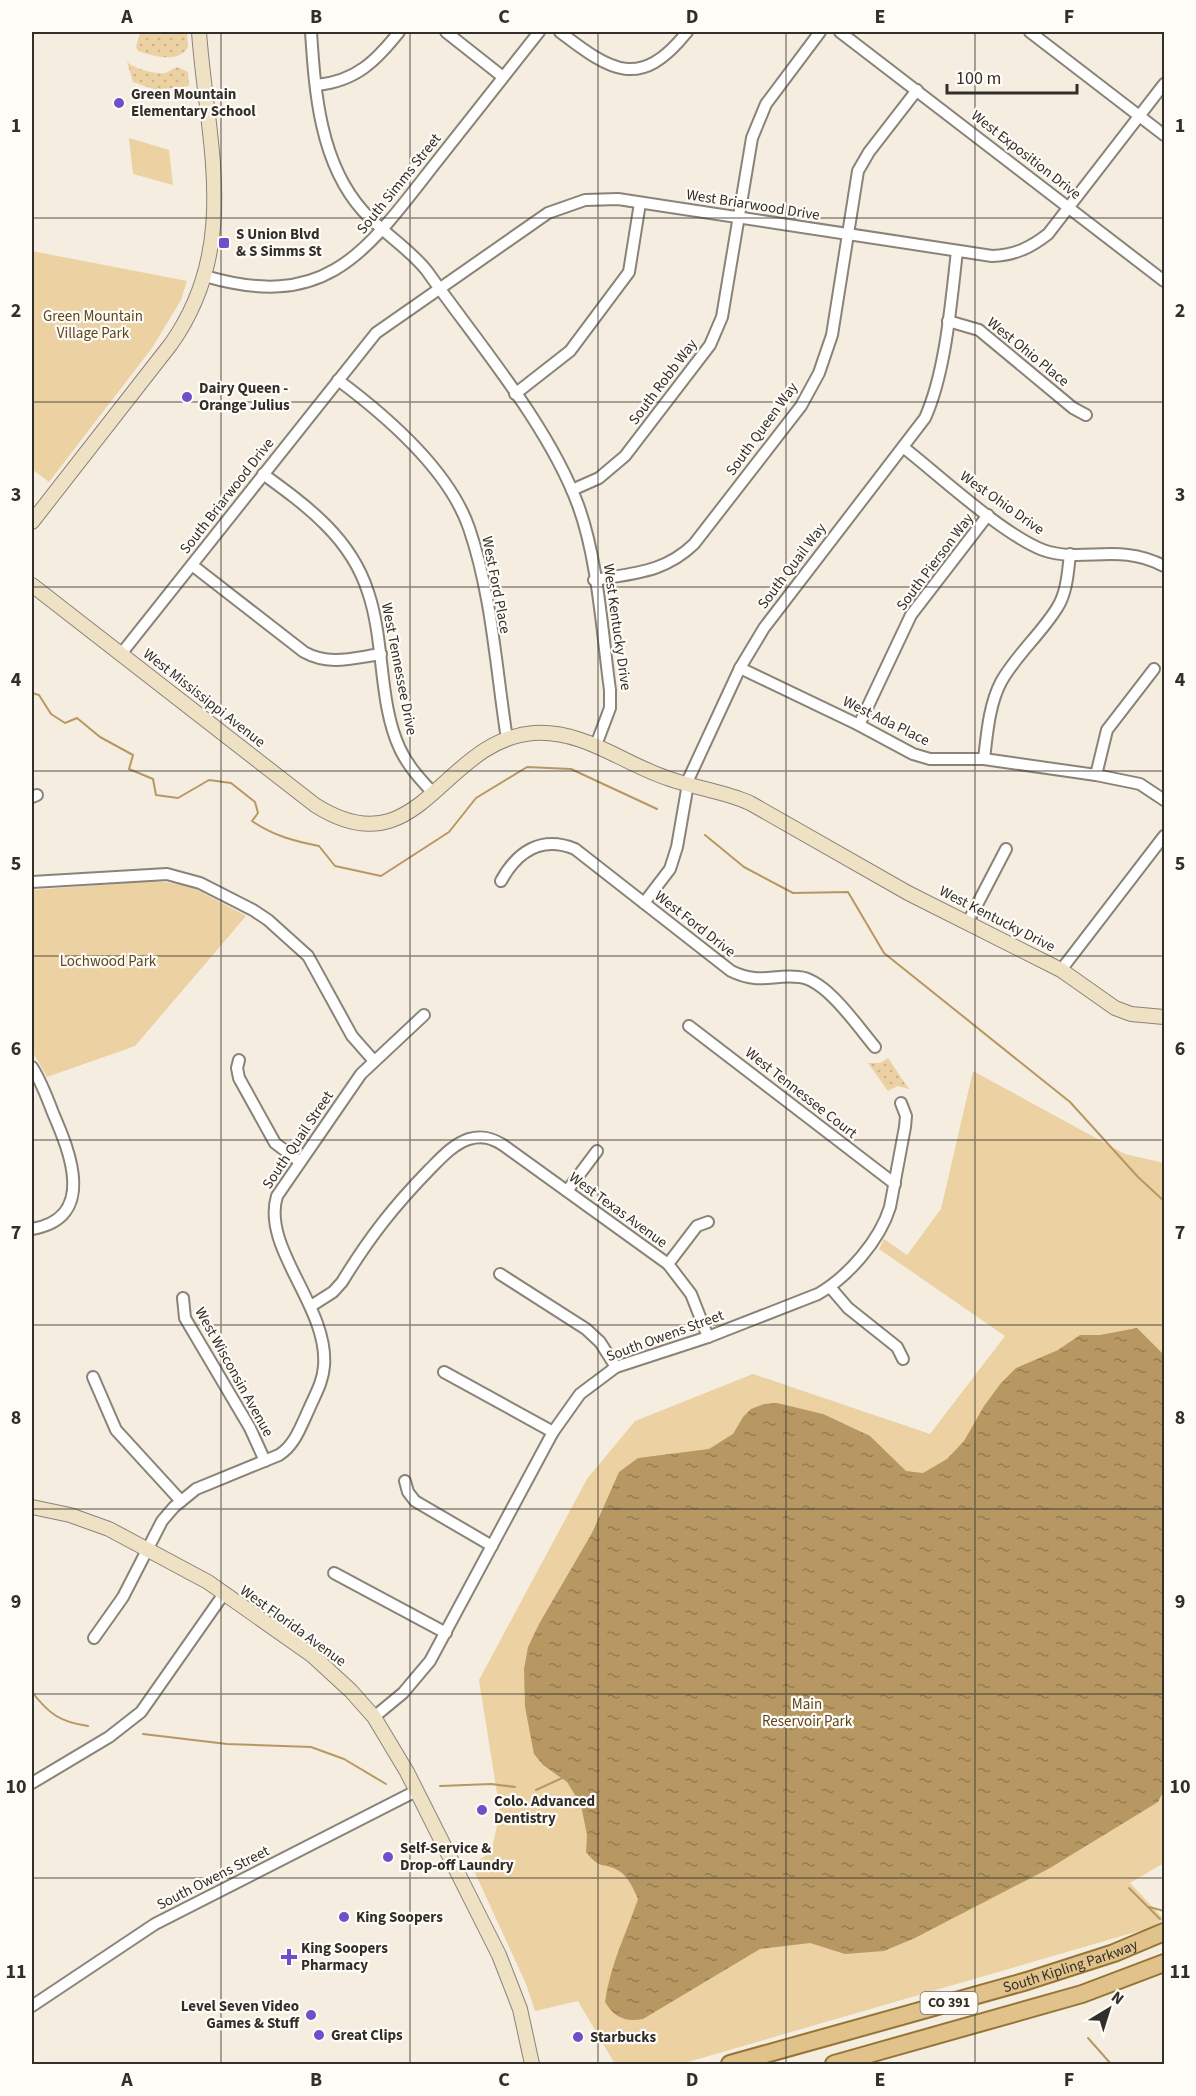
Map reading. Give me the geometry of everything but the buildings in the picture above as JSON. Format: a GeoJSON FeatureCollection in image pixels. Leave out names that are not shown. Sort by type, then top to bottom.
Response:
{"type":"FeatureCollection","features":[{"type":"Feature","properties":{"kind":"main road","name":"South Kipling Parkway"},"geometry":{"type":"LineString","coordinates":[[730,2064],[1028,1981],[1114,1953],[1164,1932]]}},
{"type":"Feature","properties":{"kind":"main road","name":"South Kipling Parkway"},"geometry":{"type":"LineString","coordinates":[[834,2064],[1082,1994],[1164,1963]]}},
{"type":"Feature","properties":{"kind":"street"},"geometry":{"type":"LineString","coordinates":[[32,522],[173,341],[190,313],[205,276],[215,225],[215,186],[199,32]]}},
{"type":"Feature","properties":{"kind":"street","name":"West Kentucky Drive"},"geometry":{"type":"LineString","coordinates":[[311,32],[324,134],[338,173],[362,210],[415,256],[440,289],[549,445],[572,490],[588,542],[611,700],[596,745],[663,777],[750,803],[908,893],[1061,970],[1115,1008],[1131,1014],[1164,1017]]}},
{"type":"Feature","properties":{"kind":"street"},"geometry":{"type":"LineString","coordinates":[[317,85],[342,81],[360,73],[375,61],[399,32]]}},
{"type":"Feature","properties":{"kind":"street"},"geometry":{"type":"LineString","coordinates":[[446,32],[503,77]]}},
{"type":"Feature","properties":{"kind":"street","name":"South Simms Street"},"geometry":{"type":"LineString","coordinates":[[205,276],[251,286],[278,287],[303,283],[352,260],[383,230],[539,32]]}},
{"type":"Feature","properties":{"kind":"street"},"geometry":{"type":"LineString","coordinates":[[560,32],[604,63],[631,69],[662,59],[687,32]]}},
{"type":"Feature","properties":{"kind":"street","name":"South Robb Way"},"geometry":{"type":"LineString","coordinates":[[572,490],[599,478],[625,456],[710,345],[722,317],[749,151],[758,123],[766,104],[820,32]]}},
{"type":"Feature","properties":{"kind":"street","name":"West Exposition Drive"},"geometry":{"type":"LineString","coordinates":[[840,32],[1164,281]]}},
{"type":"Feature","properties":{"kind":"street"},"geometry":{"type":"LineString","coordinates":[[1030,32],[1164,135]]}},
{"type":"Feature","properties":{"kind":"street"},"geometry":{"type":"LineString","coordinates":[[1069,208],[1164,84]]}},
{"type":"Feature","properties":{"kind":"street","name":"South Queen Way"},"geometry":{"type":"LineString","coordinates":[[594,580],[659,569],[681,557],[694,544],[801,406],[819,372],[832,335],[847,235],[862,163],[917,90]]}},
{"type":"Feature","properties":{"kind":"street","name":"West Briarwood Drive"},"geometry":{"type":"LineString","coordinates":[[440,289],[540,217],[557,208],[596,199],[640,203],[992,256],[1018,252],[1047,234],[1069,208]]}},
{"type":"Feature","properties":{"kind":"street"},"geometry":{"type":"LineString","coordinates":[[515,394],[570,351],[628,272],[640,203]]}},
{"type":"Feature","properties":{"kind":"street","name":"South Quail Way"},"geometry":{"type":"LineString","coordinates":[[644,903],[669,869],[677,847],[688,784],[740,668],[764,628],[925,418],[933,400],[948,321],[957,250]]}},
{"type":"Feature","properties":{"kind":"street","name":"South Briarwood Drive"},"geometry":{"type":"LineString","coordinates":[[121,654],[376,333],[440,289]]}},
{"type":"Feature","properties":{"kind":"street","name":"West Ohio Place"},"geometry":{"type":"LineString","coordinates":[[948,321],[979,330],[1073,408],[1086,415]]}},
{"type":"Feature","properties":{"kind":"street","name":"West Ford Place"},"geometry":{"type":"LineString","coordinates":[[338,380],[380,412],[406,437],[449,492],[468,526],[483,579],[507,739]]}},
{"type":"Feature","properties":{"kind":"street","name":"West Ohio Drive"},"geometry":{"type":"LineString","coordinates":[[903,447],[988,514],[1023,539],[1045,550],[1070,554],[1133,554],[1164,566]]}},
{"type":"Feature","properties":{"kind":"street","name":"West Tennessee Drive"},"geometry":{"type":"LineString","coordinates":[[263,474],[312,510],[342,543],[368,591],[396,740],[414,773],[433,793]]}},
{"type":"Feature","properties":{"kind":"street","name":"South Pierson Way"},"geometry":{"type":"LineString","coordinates":[[860,725],[911,615],[988,514]]}},
{"type":"Feature","properties":{"kind":"street"},"geometry":{"type":"LineString","coordinates":[[984,759],[988,721],[1001,683],[1030,640],[1058,606],[1066,582],[1070,554]]}},
{"type":"Feature","properties":{"kind":"street"},"geometry":{"type":"LineString","coordinates":[[192,565],[304,652],[319,660],[331,662],[381,654]]}},
{"type":"Feature","properties":{"kind":"street","name":"West Mississippi Avenue"},"geometry":{"type":"LineString","coordinates":[[32,585],[315,805],[343,821],[362,824],[398,818],[414,809],[433,793]]}},
{"type":"Feature","properties":{"kind":"street","name":"West Ada Place"},"geometry":{"type":"LineString","coordinates":[[740,668],[860,725],[895,746],[930,759],[984,759],[1096,776],[1140,784],[1164,800]]}},
{"type":"Feature","properties":{"kind":"street"},"geometry":{"type":"LineString","coordinates":[[1096,776],[1107,730],[1154,669]]}},
{"type":"Feature","properties":{"kind":"street"},"geometry":{"type":"LineString","coordinates":[[433,793],[473,758],[507,739],[533,733],[556,734],[596,745]]}},
{"type":"Feature","properties":{"kind":"street"},"geometry":{"type":"LineString","coordinates":[[1061,970],[1164,836]]}},
{"type":"Feature","properties":{"kind":"street","name":"West Ford Drive"},"geometry":{"type":"LineString","coordinates":[[501,881],[510,864],[528,849],[538,844],[564,844],[593,862],[741,975],[762,980],[797,976],[818,983],[875,1047]]}},
{"type":"Feature","properties":{"kind":"street"},"geometry":{"type":"LineString","coordinates":[[968,922],[1006,849]]}},
{"type":"Feature","properties":{"kind":"street"},"geometry":{"type":"LineString","coordinates":[[32,882],[167,874],[200,883],[253,910],[268,920],[308,956],[351,1036],[374,1061]]}},
{"type":"Feature","properties":{"kind":"street","name":"South Quail Street"},"geometry":{"type":"LineString","coordinates":[[311,1306],[276,1230],[272,1211],[277,1196],[361,1074],[424,1015]]}},
{"type":"Feature","properties":{"kind":"street","name":"West Tennessee Court"},"geometry":{"type":"LineString","coordinates":[[689,1026],[895,1184]]}},
{"type":"Feature","properties":{"kind":"street"},"geometry":{"type":"LineString","coordinates":[[239,1060],[237,1068],[239,1078],[275,1143],[300,1162]]}},
{"type":"Feature","properties":{"kind":"street"},"geometry":{"type":"LineString","coordinates":[[32,1067],[66,1143],[75,1183],[69,1206],[62,1214],[54,1221],[32,1229]]}},
{"type":"Feature","properties":{"kind":"street","name":"South Owens Street"},"geometry":{"type":"LineString","coordinates":[[374,1717],[418,1678],[446,1633],[553,1432],[580,1394],[616,1367],[708,1337],[830,1287],[857,1260],[886,1219],[905,1127],[906,1116],[901,1102]]}},
{"type":"Feature","properties":{"kind":"street","name":"West Texas Avenue"},"geometry":{"type":"LineString","coordinates":[[311,1306],[333,1292],[342,1282],[391,1209],[459,1143],[480,1137],[491,1138],[503,1145],[668,1264],[691,1294],[708,1337]]}},
{"type":"Feature","properties":{"kind":"street"},"geometry":{"type":"LineString","coordinates":[[567,1191],[597,1151]]}},
{"type":"Feature","properties":{"kind":"street"},"geometry":{"type":"LineString","coordinates":[[668,1264],[698,1226],[708,1222]]}},
{"type":"Feature","properties":{"kind":"street"},"geometry":{"type":"LineString","coordinates":[[500,1274],[586,1329],[600,1342],[616,1367]]}},
{"type":"Feature","properties":{"kind":"street"},"geometry":{"type":"LineString","coordinates":[[830,1287],[856,1316],[897,1347],[903,1359]]}},
{"type":"Feature","properties":{"kind":"street","name":"West Wisconsin Avenue"},"geometry":{"type":"LineString","coordinates":[[183,1298],[185,1318],[250,1428],[265,1461]]}},
{"type":"Feature","properties":{"kind":"street"},"geometry":{"type":"LineString","coordinates":[[94,1638],[123,1597],[162,1521],[181,1501],[196,1490],[265,1461],[287,1449],[321,1383],[325,1352],[322,1335],[311,1306]]}},
{"type":"Feature","properties":{"kind":"street"},"geometry":{"type":"LineString","coordinates":[[444,1372],[553,1432]]}},
{"type":"Feature","properties":{"kind":"street"},"geometry":{"type":"LineString","coordinates":[[93,1377],[116,1430],[181,1501]]}},
{"type":"Feature","properties":{"kind":"street"},"geometry":{"type":"LineString","coordinates":[[405,1481],[408,1492],[415,1501],[492,1546]]}},
{"type":"Feature","properties":{"kind":"street","name":"West Florida Avenue"},"geometry":{"type":"LineString","coordinates":[[32,1507],[99,1526],[147,1547],[208,1582],[327,1668],[374,1717],[397,1753],[505,1969],[520,2009],[532,2064]]}},
{"type":"Feature","properties":{"kind":"street"},"geometry":{"type":"LineString","coordinates":[[334,1573],[446,1633]]}},
{"type":"Feature","properties":{"kind":"street"},"geometry":{"type":"LineString","coordinates":[[32,1784],[109,1737],[141,1712],[223,1595]]}},
{"type":"Feature","properties":{"kind":"street","name":"South Owens Street"},"geometry":{"type":"LineString","coordinates":[[32,2006],[155,1924],[416,1791]]}},
{"type":"Feature","properties":{"kind":"green space"},"geometry":{"type":"Polygon","coordinates":[[[140,32],[187,32],[188,47],[178,56],[172,57],[138,51],[136,47],[140,32]]]}},
{"type":"Feature","properties":{"kind":"green space"},"geometry":{"type":"Polygon","coordinates":[[[127,62],[139,69],[156,73],[165,73],[178,67],[188,72],[189,86],[165,89],[162,92],[133,82],[127,62]]]}},
{"type":"Feature","properties":{"kind":"green space"},"geometry":{"type":"Polygon","coordinates":[[[129,138],[169,150],[173,185],[133,174],[129,138]]]}},
{"type":"Feature","properties":{"kind":"green space","name":"Green Mountain Village Park"},"geometry":{"type":"Polygon","coordinates":[[[32,251],[187,281],[181,300],[152,348],[49,482],[32,469],[32,251]]]}},
{"type":"Feature","properties":{"kind":"green space","name":"Lochwood Park"},"geometry":{"type":"Polygon","coordinates":[[[154,881],[188,885],[246,916],[135,1046],[47,1077],[32,1051],[32,890],[154,881]]]}},
{"type":"Feature","properties":{"kind":"green space"},"geometry":{"type":"Polygon","coordinates":[[[888,1058],[909,1089],[898,1086],[888,1091],[868,1063],[880,1063],[888,1058]]]}},
{"type":"Feature","properties":{"kind":"green space","name":"Main Reservoir Park"},"geometry":{"type":"Polygon","coordinates":[[[973,1071],[1125,1154],[1164,1163],[1164,1863],[1130,1883],[1164,1919],[1153,1927],[681,2064],[615,2064],[578,2001],[535,2011],[526,1984],[471,1864],[491,1853],[500,1812],[479,1680],[587,1479],[635,1421],[753,1374],[930,1434],[1005,1336],[879,1249],[884,1239],[907,1255],[941,1209],[973,1071]]]}},
{"type":"Feature","properties":{"kind":"water","name":"Main Reservoir Park"},"geometry":{"type":"Polygon","coordinates":[[[1137,1328],[1164,1355],[1164,1790],[1158,1802],[1050,1868],[915,1938],[884,1951],[845,1954],[810,1943],[760,1949],[643,2019],[621,2018],[613,2012],[605,2002],[607,1988],[614,1962],[638,1899],[622,1873],[599,1864],[586,1852],[587,1835],[581,1805],[567,1782],[543,1765],[534,1754],[525,1707],[524,1669],[528,1647],[539,1624],[592,1533],[619,1472],[638,1458],[709,1449],[733,1434],[743,1417],[751,1409],[764,1404],[777,1403],[823,1414],[870,1436],[906,1471],[923,1473],[947,1459],[964,1441],[984,1406],[1001,1383],[1016,1368],[1058,1350],[1080,1335],[1100,1335],[1137,1328]]]}},
{"type":"Feature","properties":{"kind":"waterway"},"geometry":{"type":"LineString","coordinates":[[32,693],[39,695],[51,714],[65,723],[77,718],[100,737],[133,755],[129,769],[153,779],[156,795],[178,798],[209,780],[231,783],[255,802],[258,813],[252,821],[268,831],[319,846],[335,866],[381,876],[449,832],[476,798],[527,767],[571,769],[657,809]]}},
{"type":"Feature","properties":{"kind":"waterway"},"geometry":{"type":"LineString","coordinates":[[705,835],[744,867],[793,893],[848,892],[884,953],[1070,1102],[1138,1177],[1164,1201]]}},
{"type":"Feature","properties":{"kind":"waterway"},"geometry":{"type":"LineString","coordinates":[[32,1692],[56,1716],[88,1726]]}},
{"type":"Feature","properties":{"kind":"waterway"},"geometry":{"type":"LineString","coordinates":[[143,1734],[227,1744],[311,1747],[344,1759],[386,1784]]}},
{"type":"Feature","properties":{"kind":"waterway"},"geometry":{"type":"LineString","coordinates":[[536,1790],[562,1778]]}},
{"type":"Feature","properties":{"kind":"waterway"},"geometry":{"type":"LineString","coordinates":[[440,1786],[491,1784],[515,1787]]}},
{"type":"Feature","properties":{"kind":"waterway"},"geometry":{"type":"LineString","coordinates":[[1129,1888],[1160,1919]]}},
{"type":"Feature","properties":{"kind":"waterway"},"geometry":{"type":"LineString","coordinates":[[1149,1907],[1164,1911]]}},
{"type":"Feature","properties":{"kind":"waterway"},"geometry":{"type":"LineString","coordinates":[[1088,2038],[1111,2064]]}},
{"type":"Feature","properties":{"kind":"place","name":"Green Mountain Elementary School"},"geometry":{"type":"Point","coordinates":[119,103]}},
{"type":"Feature","properties":{"kind":"place","name":"S Union Blvd & S Simms St"},"geometry":{"type":"Point","coordinates":[224,243]}},
{"type":"Feature","properties":{"kind":"place","name":"Dairy Queen - Orange Julius"},"geometry":{"type":"Point","coordinates":[187,397]}},
{"type":"Feature","properties":{"kind":"place","name":"Colo. Advanced Dentistry"},"geometry":{"type":"Point","coordinates":[482,1810]}},
{"type":"Feature","properties":{"kind":"place","name":"Self-Service & Drop-off Laundry"},"geometry":{"type":"Point","coordinates":[388,1857]}},
{"type":"Feature","properties":{"kind":"place","name":"King Soopers"},"geometry":{"type":"Point","coordinates":[344,1917]}},
{"type":"Feature","properties":{"kind":"place","name":"King Soopers Pharmacy"},"geometry":{"type":"Point","coordinates":[289,1957]}},
{"type":"Feature","properties":{"kind":"place","name":"Level Seven Video Games & Stuff"},"geometry":{"type":"Point","coordinates":[311,2015]}},
{"type":"Feature","properties":{"kind":"place","name":"Great Clips"},"geometry":{"type":"Point","coordinates":[319,2035]}},
{"type":"Feature","properties":{"kind":"place","name":"Starbucks"},"geometry":{"type":"Point","coordinates":[578,2037]}}]}
